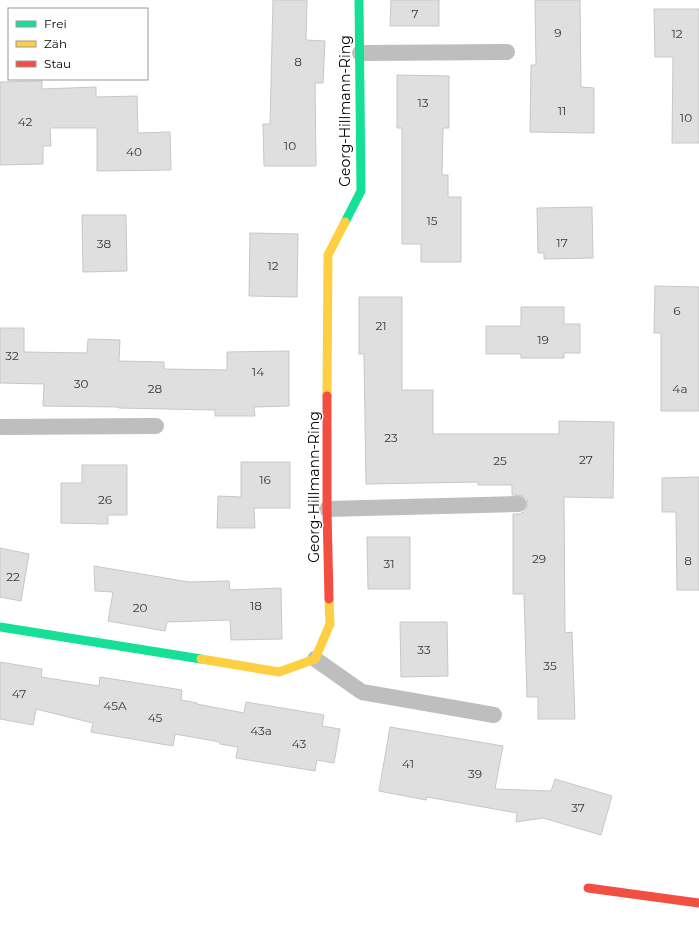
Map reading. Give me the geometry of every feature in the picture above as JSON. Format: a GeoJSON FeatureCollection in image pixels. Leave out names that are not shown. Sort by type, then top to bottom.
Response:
{"type":"FeatureCollection","features":[{"type":"Feature","properties":{"kind":"street","name":"Georg-Hillmann-Ring"},"geometry":{"type":"LineString","coordinates":[[315,659],[330,624],[327,509],[328,255],[361,191],[359,0]]}},
{"type":"Feature","properties":{"kind":"street"},"geometry":{"type":"LineString","coordinates":[[0,627],[278,672],[315,659]]}},
{"type":"Feature","properties":{"kind":"street"},"geometry":{"type":"LineString","coordinates":[[588,888],[699,903]]}},
{"type":"Feature","properties":{"kind":"lane"},"geometry":{"type":"LineString","coordinates":[[360,53],[507,52]]}},
{"type":"Feature","properties":{"kind":"lane"},"geometry":{"type":"LineString","coordinates":[[0,427],[156,426]]}},
{"type":"Feature","properties":{"kind":"lane"},"geometry":{"type":"LineString","coordinates":[[327,509],[519,504]]}},
{"type":"Feature","properties":{"kind":"lane"},"geometry":{"type":"LineString","coordinates":[[315,659],[362,692],[494,715]]}},
{"type":"Feature","properties":{"kind":"building"},"geometry":{"type":"Polygon","coordinates":[[[273,0],[307,0],[306,40],[325,41],[323,83],[315,83],[316,166],[264,166],[263,124],[270,124],[273,0]]]}},
{"type":"Feature","properties":{"kind":"building"},"geometry":{"type":"Polygon","coordinates":[[[391,0],[439,0],[439,26],[390,26],[391,0]]]}},
{"type":"Feature","properties":{"kind":"building"},"geometry":{"type":"Polygon","coordinates":[[[535,0],[580,0],[581,87],[594,88],[594,133],[530,132],[531,65],[536,65],[535,0]]]}},
{"type":"Feature","properties":{"kind":"building"},"geometry":{"type":"Polygon","coordinates":[[[654,9],[699,9],[699,143],[672,143],[673,57],[655,57],[654,9]]]}},
{"type":"Feature","properties":{"kind":"building"},"geometry":{"type":"Polygon","coordinates":[[[397,75],[449,76],[449,128],[443,128],[442,175],[448,175],[448,197],[461,197],[461,262],[421,262],[421,244],[402,244],[402,128],[397,128],[397,75]]]}},
{"type":"Feature","properties":{"kind":"building"},"geometry":{"type":"Polygon","coordinates":[[[42,81],[42,89],[96,87],[96,97],[137,96],[138,133],[170,132],[171,170],[97,171],[97,128],[50,128],[51,146],[43,146],[43,164],[0,165],[0,82],[42,81]]]}},
{"type":"Feature","properties":{"kind":"building"},"geometry":{"type":"Polygon","coordinates":[[[592,207],[593,258],[544,259],[544,253],[538,253],[537,208],[592,207]]]}},
{"type":"Feature","properties":{"kind":"building"},"geometry":{"type":"Polygon","coordinates":[[[82,215],[126,215],[127,271],[83,272],[82,215]]]}},
{"type":"Feature","properties":{"kind":"building"},"geometry":{"type":"Polygon","coordinates":[[[250,233],[298,234],[297,297],[249,296],[250,233]]]}},
{"type":"Feature","properties":{"kind":"building"},"geometry":{"type":"Polygon","coordinates":[[[655,286],[699,287],[699,411],[661,411],[661,333],[654,333],[655,286]]]}},
{"type":"Feature","properties":{"kind":"building"},"geometry":{"type":"Polygon","coordinates":[[[359,297],[402,297],[402,390],[433,390],[433,434],[559,434],[559,421],[614,422],[613,498],[564,497],[565,633],[572,632],[575,719],[538,719],[538,697],[527,697],[524,594],[513,594],[513,514],[524,512],[528,504],[527,499],[523,496],[512,495],[512,485],[478,485],[478,482],[366,484],[364,354],[359,354],[359,297]]]}},
{"type":"Feature","properties":{"kind":"building"},"geometry":{"type":"Polygon","coordinates":[[[521,307],[564,307],[564,324],[580,324],[580,353],[564,353],[564,358],[521,358],[521,354],[486,354],[486,326],[521,326],[521,307]]]}},
{"type":"Feature","properties":{"kind":"building"},"geometry":{"type":"Polygon","coordinates":[[[0,328],[24,328],[24,352],[87,353],[88,339],[120,340],[119,361],[164,362],[164,369],[227,370],[227,352],[289,351],[289,406],[254,407],[255,416],[215,416],[215,410],[43,406],[44,384],[0,383],[0,328]]]}},
{"type":"Feature","properties":{"kind":"building"},"geometry":{"type":"Polygon","coordinates":[[[241,462],[290,462],[290,508],[254,508],[255,528],[217,528],[218,496],[241,497],[241,462]]]}},
{"type":"Feature","properties":{"kind":"building"},"geometry":{"type":"Polygon","coordinates":[[[82,465],[127,465],[127,515],[108,515],[108,524],[61,523],[61,483],[82,483],[82,465]]]}},
{"type":"Feature","properties":{"kind":"building"},"geometry":{"type":"Polygon","coordinates":[[[699,477],[699,590],[677,590],[676,512],[662,512],[662,478],[699,477]]]}},
{"type":"Feature","properties":{"kind":"building"},"geometry":{"type":"Polygon","coordinates":[[[367,537],[410,537],[410,589],[368,589],[367,537]]]}},
{"type":"Feature","properties":{"kind":"building"},"geometry":{"type":"Polygon","coordinates":[[[0,548],[29,554],[21,601],[0,597],[0,548]]]}},
{"type":"Feature","properties":{"kind":"building"},"geometry":{"type":"Polygon","coordinates":[[[94,566],[189,582],[229,581],[230,590],[281,588],[282,639],[231,640],[230,620],[167,622],[165,631],[108,621],[113,592],[95,591],[94,566]]]}},
{"type":"Feature","properties":{"kind":"building"},"geometry":{"type":"Polygon","coordinates":[[[400,622],[447,622],[448,676],[401,677],[400,622]]]}},
{"type":"Feature","properties":{"kind":"building"},"geometry":{"type":"Polygon","coordinates":[[[0,662],[42,669],[41,677],[99,686],[100,677],[182,690],[181,700],[244,713],[246,702],[324,715],[322,726],[340,729],[334,763],[317,760],[315,771],[236,758],[238,747],[220,744],[220,742],[175,734],[173,746],[91,732],[93,723],[36,709],[33,725],[0,719],[0,662]]]}},
{"type":"Feature","properties":{"kind":"building"},"geometry":{"type":"Polygon","coordinates":[[[390,727],[503,746],[495,789],[551,791],[555,779],[612,796],[601,835],[543,818],[516,822],[517,813],[427,797],[426,800],[379,791],[390,727]]]}},
{"type":"Feature","properties":{"kind":"traffic: fast"},"geometry":{"type":"LineString","coordinates":[[345,222],[361,191],[359,0]]}},
{"type":"Feature","properties":{"kind":"traffic: fast"},"geometry":{"type":"LineString","coordinates":[[0,627],[201,659]]}},
{"type":"Feature","properties":{"kind":"traffic: slow"},"geometry":{"type":"LineString","coordinates":[[327,396],[328,255],[345,222]]}},
{"type":"Feature","properties":{"kind":"traffic: slow"},"geometry":{"type":"LineString","coordinates":[[201,659],[279,672],[315,659],[330,624],[329,599]]}},
{"type":"Feature","properties":{"kind":"traffic: jam"},"geometry":{"type":"LineString","coordinates":[[327,396],[329,599]]}},
{"type":"Feature","properties":{"kind":"traffic: jam"},"geometry":{"type":"LineString","coordinates":[[588,888],[699,903]]}}]}
